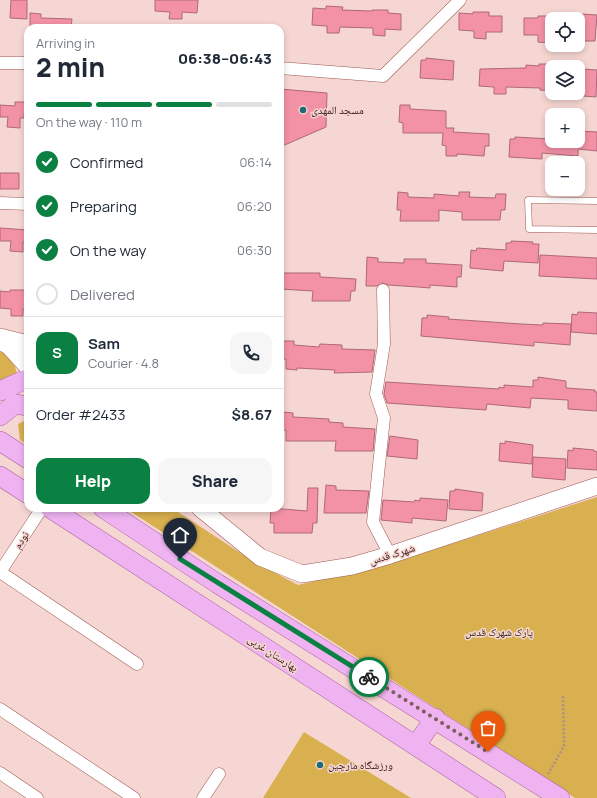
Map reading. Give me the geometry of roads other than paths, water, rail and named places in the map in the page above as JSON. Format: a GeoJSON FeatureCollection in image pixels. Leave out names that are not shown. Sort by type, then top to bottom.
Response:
{"type":"FeatureCollection","features":[{"type":"Feature","properties":{"kind":"main road"},"geometry":{"type":"LineString","coordinates":[[0,391],[24,378]]}},
{"type":"Feature","properties":{"kind":"main road"},"geometry":{"type":"LineString","coordinates":[[0,416],[14,404],[24,405]]}},
{"type":"Feature","properties":{"kind":"main road"},"geometry":{"type":"LineString","coordinates":[[3,439],[24,456]]}},
{"type":"Feature","properties":{"kind":"main road"},"geometry":{"type":"LineString","coordinates":[[0,476],[24,491]]}},
{"type":"Feature","properties":{"kind":"main road","name":"بهارستان غربی"},"geometry":{"type":"LineString","coordinates":[[56,512],[496,798]]}},
{"type":"Feature","properties":{"kind":"main road"},"geometry":{"type":"LineString","coordinates":[[109,512],[218,584],[435,718],[560,798]]}},
{"type":"Feature","properties":{"kind":"main road"},"geometry":{"type":"LineString","coordinates":[[416,745],[435,718]]}},
{"type":"Feature","properties":{"kind":"street"},"geometry":{"type":"LineString","coordinates":[[284,68],[383,76],[460,0]]}},
{"type":"Feature","properties":{"kind":"street"},"geometry":{"type":"LineString","coordinates":[[0,62],[24,63]]}},
{"type":"Feature","properties":{"kind":"street"},"geometry":{"type":"LineString","coordinates":[[0,203],[24,204]]}},
{"type":"Feature","properties":{"kind":"street"},"geometry":{"type":"LineString","coordinates":[[383,290],[384,344],[376,394],[384,418],[373,522],[390,555]]}},
{"type":"Feature","properties":{"kind":"street"},"geometry":{"type":"LineString","coordinates":[[0,337],[24,343]]}},
{"type":"Feature","properties":{"kind":"street"},"geometry":{"type":"LineString","coordinates":[[0,341],[9,346],[24,371]]}},
{"type":"Feature","properties":{"kind":"street","name":"شهرک قدس"},"geometry":{"type":"LineString","coordinates":[[205,512],[260,557],[302,574],[352,566],[390,555],[597,486]]}},
{"type":"Feature","properties":{"kind":"street","name":"نودم"},"geometry":{"type":"LineString","coordinates":[[0,572],[39,512]]}},
{"type":"Feature","properties":{"kind":"street"},"geometry":{"type":"LineString","coordinates":[[0,572],[137,664]]}},
{"type":"Feature","properties":{"kind":"street"},"geometry":{"type":"LineString","coordinates":[[0,708],[134,798]]}},
{"type":"Feature","properties":{"kind":"street"},"geometry":{"type":"LineString","coordinates":[[0,773],[37,798]]}},
{"type":"Feature","properties":{"kind":"street"},"geometry":{"type":"LineString","coordinates":[[203,798],[219,774]]}},
{"type":"Feature","properties":{"kind":"lane"},"geometry":{"type":"LineString","coordinates":[[597,201],[528,200],[528,229],[597,230]]}},
{"type":"Feature","properties":{"kind":"place","name":"مسجد المهدی"},"geometry":{"type":"Point","coordinates":[303,110]}},
{"type":"Feature","properties":{"kind":"place","name":"ورزشگاه مارچین"},"geometry":{"type":"Point","coordinates":[320,765]}},
{"type":"Feature","properties":{"kind":"park label","name":"پارک شهرک قدس"},"geometry":{"type":"Point","coordinates":[499,632]}}]}
